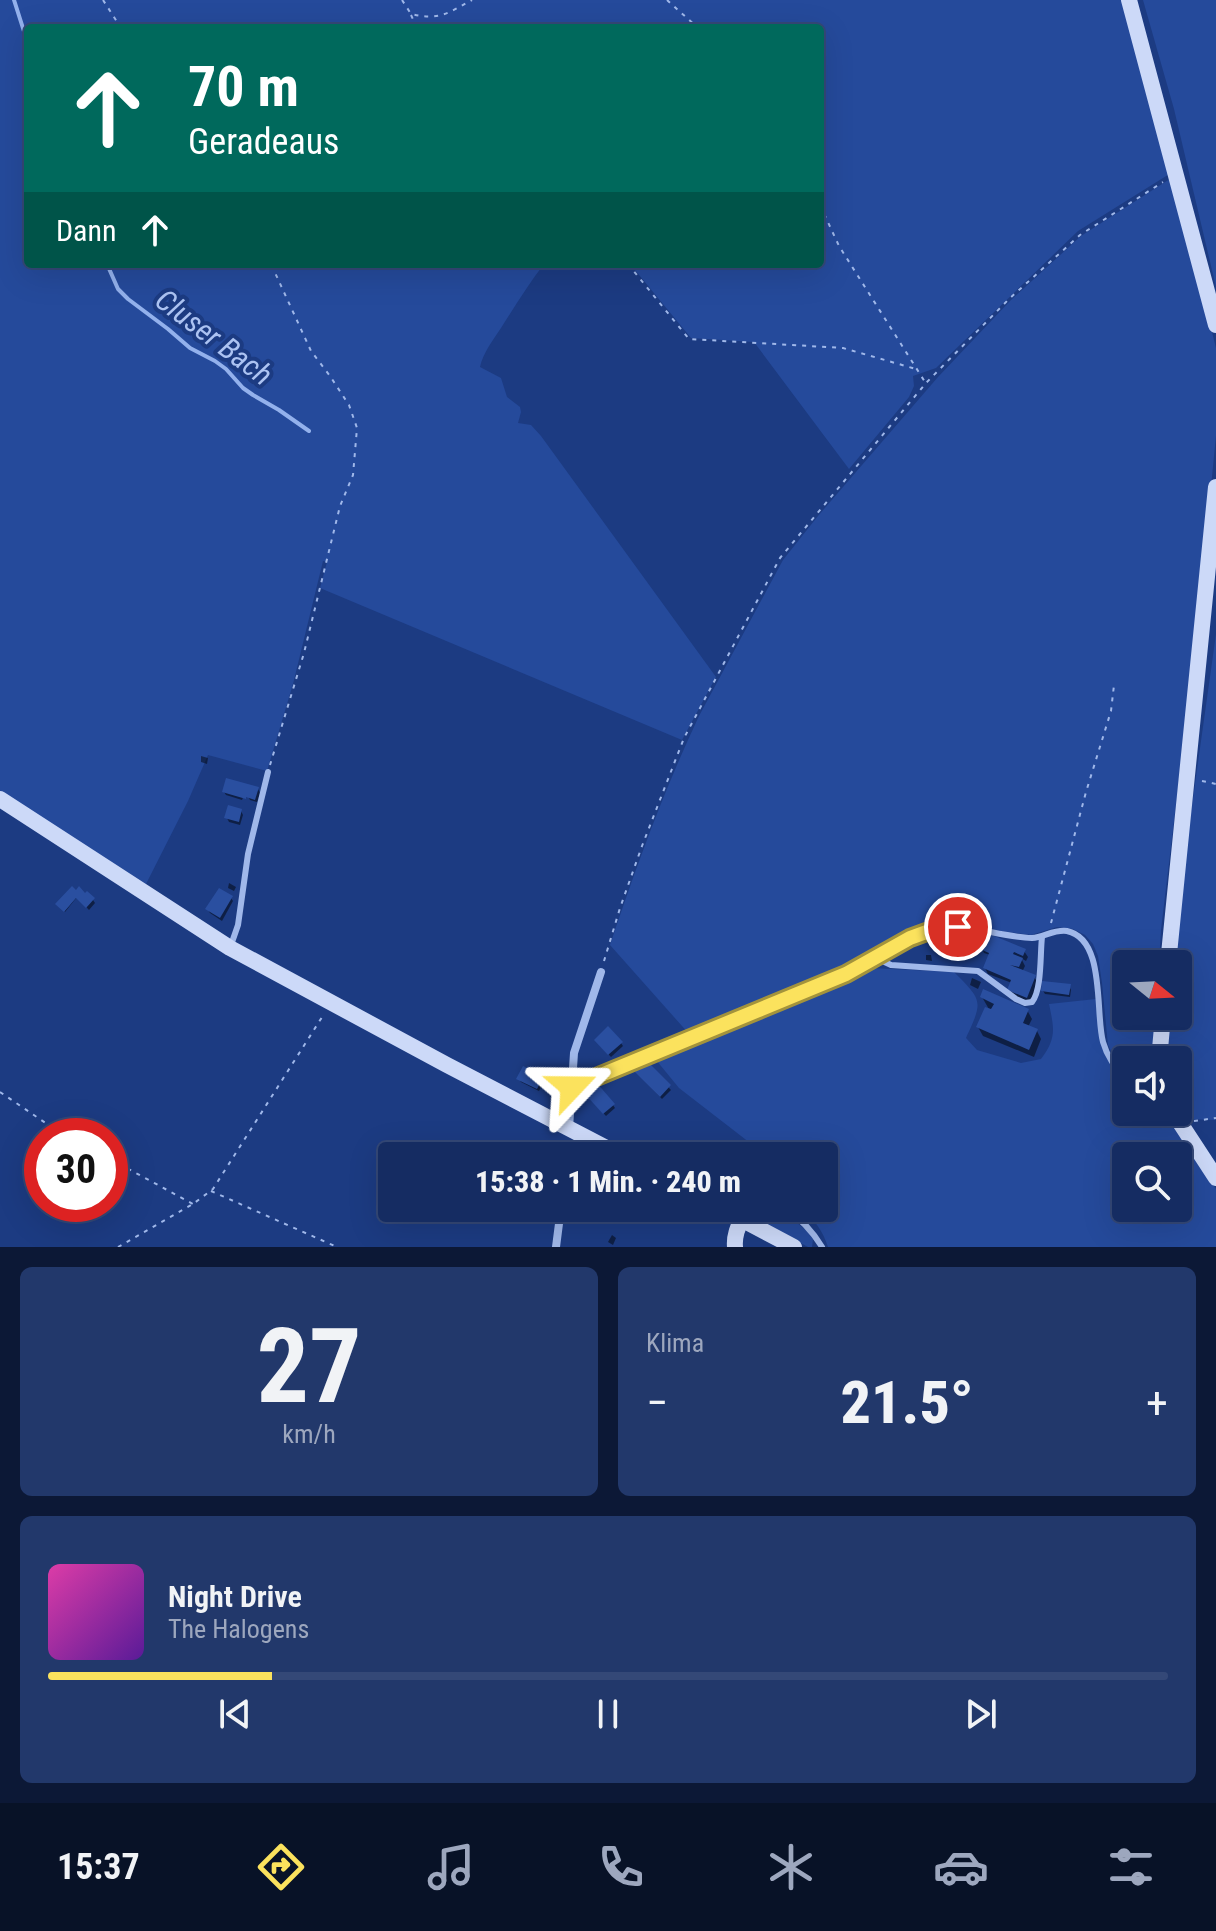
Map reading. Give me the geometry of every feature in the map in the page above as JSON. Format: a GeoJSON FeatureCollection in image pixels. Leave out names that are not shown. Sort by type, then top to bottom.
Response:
{"type":"FeatureCollection","features":[{"type":"Feature","properties":{"kind":"main road"},"geometry":{"type":"LineString","coordinates":[[1129,0],[1216,325]]}},
{"type":"Feature","properties":{"kind":"main road"},"geometry":{"type":"LineString","coordinates":[[1169,950],[1216,487]]}},
{"type":"Feature","properties":{"kind":"main road"},"geometry":{"type":"LineString","coordinates":[[0,799],[230,948],[596,1142]]}},
{"type":"Feature","properties":{"kind":"main road"},"geometry":{"type":"LineString","coordinates":[[1182,1126],[1216,1178]]}},
{"type":"Feature","properties":{"kind":"main road"},"geometry":{"type":"LineString","coordinates":[[735,1222],[735,1247]]}},
{"type":"Feature","properties":{"kind":"main road"},"geometry":{"type":"LineString","coordinates":[[749,1222],[794,1247]]}},
{"type":"Feature","properties":{"kind":"street"},"geometry":{"type":"LineString","coordinates":[[574,1142],[574,1053],[601,972]]}},
{"type":"Feature","properties":{"kind":"street"},"geometry":{"type":"LineString","coordinates":[[572,1087],[692,1037]]}},
{"type":"Feature","properties":{"kind":"street"},"geometry":{"type":"LineString","coordinates":[[556,1247],[559,1222]]}},
{"type":"Feature","properties":{"kind":"lane"},"geometry":{"type":"LineString","coordinates":[[230,948],[238,925],[248,854],[268,772]]}},
{"type":"Feature","properties":{"kind":"lane"},"geometry":{"type":"LineString","coordinates":[[692,1037],[820,985],[910,938],[940,927],[1024,938],[1065,931],[1078,936],[1088,945],[1096,974],[1105,1047],[1112,1060]]}},
{"type":"Feature","properties":{"kind":"lane"},"geometry":{"type":"LineString","coordinates":[[876,958],[891,965],[978,971],[1025,1003],[1037,997],[1045,936]]}},
{"type":"Feature","properties":{"kind":"lane"},"geometry":{"type":"LineString","coordinates":[[804,1222],[822,1247]]}},
{"type":"Feature","properties":{"kind":"path"},"geometry":{"type":"LineString","coordinates":[[103,0],[118,24]]}},
{"type":"Feature","properties":{"kind":"path"},"geometry":{"type":"LineString","coordinates":[[402,0],[415,24]]}},
{"type":"Feature","properties":{"kind":"path"},"geometry":{"type":"LineString","coordinates":[[411,14],[425,18],[443,16],[472,0]]}},
{"type":"Feature","properties":{"kind":"path"},"geometry":{"type":"LineString","coordinates":[[667,0],[694,24]]}},
{"type":"Feature","properties":{"kind":"path"},"geometry":{"type":"LineString","coordinates":[[601,972],[620,908],[684,738],[780,558],[926,383],[1009,299],[1080,235],[1155,186]]}},
{"type":"Feature","properties":{"kind":"path"},"geometry":{"type":"LineString","coordinates":[[824,214],[839,246],[926,383]]}},
{"type":"Feature","properties":{"kind":"path"},"geometry":{"type":"LineString","coordinates":[[268,772],[304,653],[340,506],[353,475],[357,428],[349,405],[311,351],[273,268]]}},
{"type":"Feature","properties":{"kind":"path"},"geometry":{"type":"LineString","coordinates":[[631,268],[689,339],[843,348],[916,369]]}},
{"type":"Feature","properties":{"kind":"path"},"geometry":{"type":"LineString","coordinates":[[1045,936],[1111,711],[1114,685]]}},
{"type":"Feature","properties":{"kind":"path"},"geometry":{"type":"LineString","coordinates":[[1197,780],[1216,784]]}},
{"type":"Feature","properties":{"kind":"path"},"geometry":{"type":"LineString","coordinates":[[118,1247],[211,1191],[331,1003]]}},
{"type":"Feature","properties":{"kind":"path"},"geometry":{"type":"LineString","coordinates":[[0,1092],[38,1118]]}},
{"type":"Feature","properties":{"kind":"path"},"geometry":{"type":"LineString","coordinates":[[1192,1120],[1216,1118]]}},
{"type":"Feature","properties":{"kind":"path"},"geometry":{"type":"LineString","coordinates":[[128,1169],[193,1204]]}},
{"type":"Feature","properties":{"kind":"path"},"geometry":{"type":"LineString","coordinates":[[211,1191],[337,1247]]}},
{"type":"Feature","properties":{"kind":"shaded area"},"geometry":{"type":"Polygon","coordinates":[[[0,0],[1124,0],[1171,173],[1078,231],[936,368],[913,376],[914,386],[909,397],[849,469],[754,342],[691,338],[633,268],[824,268],[824,24],[24,24],[24,268],[541,268],[489,347],[480,367],[501,378],[507,397],[520,407],[518,423],[531,425],[541,436],[716,677],[682,740],[320,588],[327,562],[323,561],[293,684],[267,771],[208,755],[146,884],[0,791],[0,0]]]}},
{"type":"Feature","properties":{"kind":"shaded area"},"geometry":{"type":"Polygon","coordinates":[[[1143,0],[1216,0],[1216,287],[1174,109],[1143,0]]]}},
{"type":"Feature","properties":{"kind":"shaded area"},"geometry":{"type":"Polygon","coordinates":[[[1173,177],[1216,348],[1216,436],[1160,950],[1112,950],[1112,1030],[1155,1030],[1154,1046],[1112,1046],[1112,1053],[1108,1045],[1098,956],[1093,944],[1073,929],[1057,927],[1031,935],[956,925],[908,937],[843,972],[690,1035],[610,945],[651,829],[699,716],[783,560],[818,516],[938,377],[1011,300],[1081,236],[1173,177]]]}},
{"type":"Feature","properties":{"kind":"shaded area"},"geometry":{"type":"Polygon","coordinates":[[[1216,634],[1216,1120],[1192,1119],[1192,1046],[1166,1046],[1167,1030],[1192,1030],[1192,950],[1173,950],[1216,634]]]}},
{"type":"Feature","properties":{"kind":"shaded area"},"geometry":{"type":"Polygon","coordinates":[[[870,968],[954,972],[977,1002],[966,1038],[977,1050],[1021,1063],[1041,1059],[1050,1045],[1053,1026],[1049,1004],[1096,999],[1098,1021],[1112,1065],[1112,1126],[1175,1126],[1185,1142],[1112,1142],[1112,1222],[1192,1222],[1192,1152],[1216,1189],[1216,1247],[828,1247],[815,1222],[838,1222],[838,1142],[749,1142],[679,1088],[652,1055],[823,991],[870,968]]]}},
{"type":"Feature","properties":{"kind":"shaded area"},"geometry":{"type":"Polygon","coordinates":[[[761,1222],[796,1222],[813,1239],[812,1247],[761,1222]]]}},
{"type":"Feature","properties":{"kind":"building"},"geometry":{"type":"Polygon","coordinates":[[[226,778],[259,787],[255,800],[222,792],[226,778]]]}},
{"type":"Feature","properties":{"kind":"building"},"geometry":{"type":"Polygon","coordinates":[[[228,805],[242,809],[239,822],[224,818],[228,805]]]}},
{"type":"Feature","properties":{"kind":"building"},"geometry":{"type":"Polygon","coordinates":[[[72,886],[76,890],[79,886],[95,898],[86,908],[76,898],[64,912],[55,904],[72,886]]]}},
{"type":"Feature","properties":{"kind":"building"},"geometry":{"type":"Polygon","coordinates":[[[219,888],[233,896],[220,918],[205,909],[219,888]]]}},
{"type":"Feature","properties":{"kind":"building"},"geometry":{"type":"Polygon","coordinates":[[[987,933],[1026,949],[1023,956],[1013,954],[1023,958],[1019,967],[1010,965],[1036,975],[1027,998],[1007,990],[1011,980],[983,968],[989,953],[980,949],[987,933]]]}},
{"type":"Feature","properties":{"kind":"building"},"geometry":{"type":"Polygon","coordinates":[[[1042,981],[1071,984],[1069,995],[1041,991],[1042,981]]]}},
{"type":"Feature","properties":{"kind":"building"},"geometry":{"type":"Polygon","coordinates":[[[983,989],[1029,1009],[1023,1023],[1038,1029],[1029,1050],[976,1027],[985,1007],[991,1009],[994,1004],[980,997],[983,989]]]}},
{"type":"Feature","properties":{"kind":"building"},"geometry":{"type":"Polygon","coordinates":[[[608,1026],[623,1042],[608,1055],[594,1040],[608,1026]]]}},
{"type":"Feature","properties":{"kind":"building"},"geometry":{"type":"Polygon","coordinates":[[[647,1061],[671,1085],[660,1097],[635,1072],[647,1061]]]}},
{"type":"Feature","properties":{"kind":"building"},"geometry":{"type":"Polygon","coordinates":[[[523,1066],[544,1076],[537,1089],[516,1079],[523,1066]]]}},
{"type":"Feature","properties":{"kind":"building"},"geometry":{"type":"Polygon","coordinates":[[[596,1082],[615,1104],[603,1114],[584,1093],[596,1082]]]}},
{"type":"Feature","properties":{"kind":"waterway","name":"Cluser Bach"},"geometry":{"type":"LineString","coordinates":[[14,0],[24,31]]}},
{"type":"Feature","properties":{"kind":"waterway","name":"Cluser Bach"},"geometry":{"type":"LineString","coordinates":[[109,268],[118,289],[128,299],[190,348],[226,369],[243,388],[309,431]]}},
{"type":"Feature","properties":{"kind":"route"},"geometry":{"type":"LineString","coordinates":[[572,1087],[846,974],[929,930],[958,927]]}}]}
